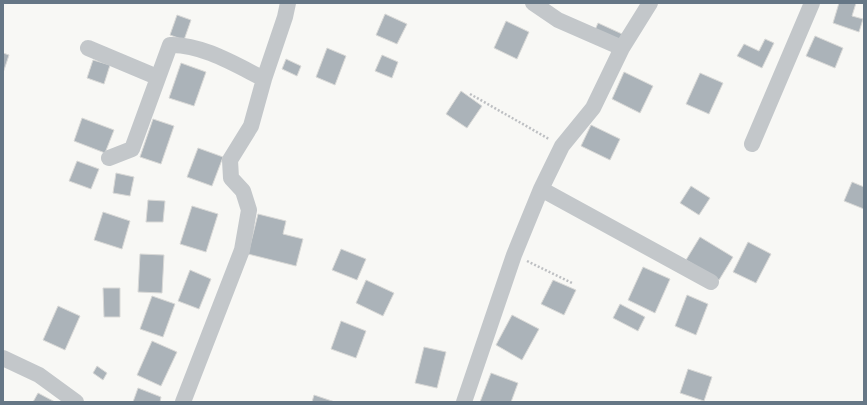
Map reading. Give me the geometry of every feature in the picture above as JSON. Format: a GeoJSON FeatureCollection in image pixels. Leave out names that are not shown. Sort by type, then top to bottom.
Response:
{"type":"FeatureCollection","features":[{"type":"Feature","properties":{"kind":"street"},"geometry":{"type":"LineString","coordinates":[[183,402],[242,250],[250,210],[243,191],[231,178],[230,160],[251,126],[264,78],[285,17],[288,3]]}},
{"type":"Feature","properties":{"kind":"street"},"geometry":{"type":"LineString","coordinates":[[533,3],[558,20],[622,48]]}},
{"type":"Feature","properties":{"kind":"street"},"geometry":{"type":"LineString","coordinates":[[464,402],[514,254],[541,189],[562,146],[593,108],[622,48],[650,3]]}},
{"type":"Feature","properties":{"kind":"street"},"geometry":{"type":"LineString","coordinates":[[752,144],[812,3]]}},
{"type":"Feature","properties":{"kind":"street"},"geometry":{"type":"LineString","coordinates":[[109,158],[132,149],[157,77],[170,45],[182,45],[219,57],[264,78]]}},
{"type":"Feature","properties":{"kind":"street"},"geometry":{"type":"LineString","coordinates":[[88,48],[157,77]]}},
{"type":"Feature","properties":{"kind":"street"},"geometry":{"type":"LineString","coordinates":[[541,189],[711,282]]}},
{"type":"Feature","properties":{"kind":"street"},"geometry":{"type":"LineString","coordinates":[[3,358],[39,375],[76,402]]}},
{"type":"Feature","properties":{"kind":"path"},"geometry":{"type":"LineString","coordinates":[[470,94],[562,146]]}},
{"type":"Feature","properties":{"kind":"path"},"geometry":{"type":"LineString","coordinates":[[514,254],[572,283]]}},
{"type":"Feature","properties":{"kind":"building"},"geometry":{"type":"Polygon","coordinates":[[[839,3],[856,3],[852,16],[863,19],[859,32],[833,23],[839,3]]]}},
{"type":"Feature","properties":{"kind":"building"},"geometry":{"type":"Polygon","coordinates":[[[385,14],[407,24],[397,44],[376,35],[385,14]]]}},
{"type":"Feature","properties":{"kind":"building"},"geometry":{"type":"Polygon","coordinates":[[[177,15],[191,20],[184,40],[170,35],[177,15]]]}},
{"type":"Feature","properties":{"kind":"building"},"geometry":{"type":"Polygon","coordinates":[[[506,21],[529,32],[517,59],[494,48],[506,21]]]}},
{"type":"Feature","properties":{"kind":"building"},"geometry":{"type":"Polygon","coordinates":[[[598,23],[622,34],[619,41],[595,30],[598,23]]]}},
{"type":"Feature","properties":{"kind":"building"},"geometry":{"type":"Polygon","coordinates":[[[815,36],[843,48],[835,68],[806,56],[815,36]]]}},
{"type":"Feature","properties":{"kind":"building"},"geometry":{"type":"Polygon","coordinates":[[[765,39],[774,43],[762,68],[737,56],[744,44],[759,51],[765,39]]]}},
{"type":"Feature","properties":{"kind":"building"},"geometry":{"type":"Polygon","coordinates":[[[327,48],[346,56],[335,85],[316,77],[327,48]]]}},
{"type":"Feature","properties":{"kind":"building"},"geometry":{"type":"Polygon","coordinates":[[[3,53],[9,55],[3,73],[3,53]]]}},
{"type":"Feature","properties":{"kind":"building"},"geometry":{"type":"Polygon","coordinates":[[[382,55],[398,62],[392,78],[375,71],[382,55]]]}},
{"type":"Feature","properties":{"kind":"building"},"geometry":{"type":"Polygon","coordinates":[[[286,59],[301,66],[297,76],[282,69],[286,59]]]}},
{"type":"Feature","properties":{"kind":"building"},"geometry":{"type":"Polygon","coordinates":[[[93,60],[110,65],[104,84],[87,78],[93,60]]]}},
{"type":"Feature","properties":{"kind":"building"},"geometry":{"type":"Polygon","coordinates":[[[181,63],[206,72],[194,106],[169,98],[181,63]]]}},
{"type":"Feature","properties":{"kind":"building"},"geometry":{"type":"Polygon","coordinates":[[[624,72],[653,86],[640,113],[612,99],[624,72]]]}},
{"type":"Feature","properties":{"kind":"building"},"geometry":{"type":"Polygon","coordinates":[[[700,73],[723,83],[709,114],[686,104],[700,73]]]}},
{"type":"Feature","properties":{"kind":"building"},"geometry":{"type":"Polygon","coordinates":[[[461,91],[482,106],[467,128],[446,114],[461,91]]]}},
{"type":"Feature","properties":{"kind":"building"},"geometry":{"type":"Polygon","coordinates":[[[82,118],[114,130],[105,153],[74,141],[82,118]]]}},
{"type":"Feature","properties":{"kind":"building"},"geometry":{"type":"Polygon","coordinates":[[[153,119],[174,126],[161,164],[140,157],[153,119]]]}},
{"type":"Feature","properties":{"kind":"building"},"geometry":{"type":"Polygon","coordinates":[[[591,125],[620,139],[610,160],[581,146],[591,125]]]}},
{"type":"Feature","properties":{"kind":"building"},"geometry":{"type":"Polygon","coordinates":[[[198,148],[223,157],[212,186],[187,177],[198,148]]]}},
{"type":"Feature","properties":{"kind":"building"},"geometry":{"type":"Polygon","coordinates":[[[77,161],[99,169],[91,189],[69,181],[77,161]]]}},
{"type":"Feature","properties":{"kind":"building"},"geometry":{"type":"Polygon","coordinates":[[[116,173],[134,177],[130,196],[113,193],[116,173]]]}},
{"type":"Feature","properties":{"kind":"building"},"geometry":{"type":"Polygon","coordinates":[[[852,182],[864,187],[864,209],[844,201],[852,182]]]}},
{"type":"Feature","properties":{"kind":"building"},"geometry":{"type":"Polygon","coordinates":[[[691,186],[710,198],[699,215],[680,203],[691,186]]]}},
{"type":"Feature","properties":{"kind":"building"},"geometry":{"type":"Polygon","coordinates":[[[148,200],[165,201],[163,222],[146,222],[148,200]]]}},
{"type":"Feature","properties":{"kind":"building"},"geometry":{"type":"Polygon","coordinates":[[[192,206],[218,214],[206,252],[180,244],[192,206]]]}},
{"type":"Feature","properties":{"kind":"building"},"geometry":{"type":"Polygon","coordinates":[[[103,212],[130,221],[122,249],[94,240],[103,212]]]}},
{"type":"Feature","properties":{"kind":"building"},"geometry":{"type":"Polygon","coordinates":[[[258,214],[286,221],[283,234],[303,239],[296,266],[248,254],[258,214]]]}},
{"type":"Feature","properties":{"kind":"building"},"geometry":{"type":"Polygon","coordinates":[[[700,237],[733,257],[719,280],[686,260],[700,237]]]}},
{"type":"Feature","properties":{"kind":"building"},"geometry":{"type":"Polygon","coordinates":[[[748,242],[771,254],[756,283],[733,272],[748,242]]]}},
{"type":"Feature","properties":{"kind":"building"},"geometry":{"type":"Polygon","coordinates":[[[341,249],[366,259],[357,280],[332,270],[341,249]]]}},
{"type":"Feature","properties":{"kind":"building"},"geometry":{"type":"Polygon","coordinates":[[[140,254],[164,255],[162,293],[138,292],[140,254]]]}},
{"type":"Feature","properties":{"kind":"building"},"geometry":{"type":"Polygon","coordinates":[[[643,267],[670,279],[655,313],[628,300],[643,267]]]}},
{"type":"Feature","properties":{"kind":"building"},"geometry":{"type":"Polygon","coordinates":[[[190,270],[211,279],[199,309],[178,301],[190,270]]]}},
{"type":"Feature","properties":{"kind":"building"},"geometry":{"type":"Polygon","coordinates":[[[366,280],[394,293],[383,316],[356,303],[366,280]]]}},
{"type":"Feature","properties":{"kind":"building"},"geometry":{"type":"Polygon","coordinates":[[[553,280],[576,290],[564,315],[541,304],[553,280]]]}},
{"type":"Feature","properties":{"kind":"building"},"geometry":{"type":"Polygon","coordinates":[[[103,288],[120,288],[120,317],[104,317],[103,288]]]}},
{"type":"Feature","properties":{"kind":"building"},"geometry":{"type":"Polygon","coordinates":[[[687,295],[708,304],[696,335],[675,326],[687,295]]]}},
{"type":"Feature","properties":{"kind":"building"},"geometry":{"type":"Polygon","coordinates":[[[152,296],[175,304],[163,337],[140,329],[152,296]]]}},
{"type":"Feature","properties":{"kind":"building"},"geometry":{"type":"Polygon","coordinates":[[[620,304],[645,317],[638,331],[613,318],[620,304]]]}},
{"type":"Feature","properties":{"kind":"building"},"geometry":{"type":"Polygon","coordinates":[[[58,306],[80,316],[65,350],[43,340],[58,306]]]}},
{"type":"Feature","properties":{"kind":"building"},"geometry":{"type":"Polygon","coordinates":[[[512,315],[539,329],[522,360],[496,345],[512,315]]]}},
{"type":"Feature","properties":{"kind":"building"},"geometry":{"type":"Polygon","coordinates":[[[341,321],[366,331],[356,358],[331,349],[341,321]]]}},
{"type":"Feature","properties":{"kind":"building"},"geometry":{"type":"Polygon","coordinates":[[[152,341],[177,352],[161,386],[137,375],[152,341]]]}},
{"type":"Feature","properties":{"kind":"building"},"geometry":{"type":"Polygon","coordinates":[[[424,347],[446,352],[437,388],[415,383],[424,347]]]}},
{"type":"Feature","properties":{"kind":"building"},"geometry":{"type":"Polygon","coordinates":[[[97,366],[107,373],[103,380],[93,373],[97,366]]]}},
{"type":"Feature","properties":{"kind":"building"},"geometry":{"type":"Polygon","coordinates":[[[688,369],[712,377],[704,401],[680,393],[688,369]]]}},
{"type":"Feature","properties":{"kind":"building"},"geometry":{"type":"Polygon","coordinates":[[[491,373],[518,383],[511,402],[480,402],[491,373]]]}},
{"type":"Feature","properties":{"kind":"building"},"geometry":{"type":"Polygon","coordinates":[[[138,388],[161,397],[160,402],[133,402],[138,388]]]}},
{"type":"Feature","properties":{"kind":"building"},"geometry":{"type":"Polygon","coordinates":[[[38,393],[55,402],[33,402],[38,393]]]}},
{"type":"Feature","properties":{"kind":"building"},"geometry":{"type":"Polygon","coordinates":[[[314,395],[335,402],[312,402],[314,395]]]}}]}
